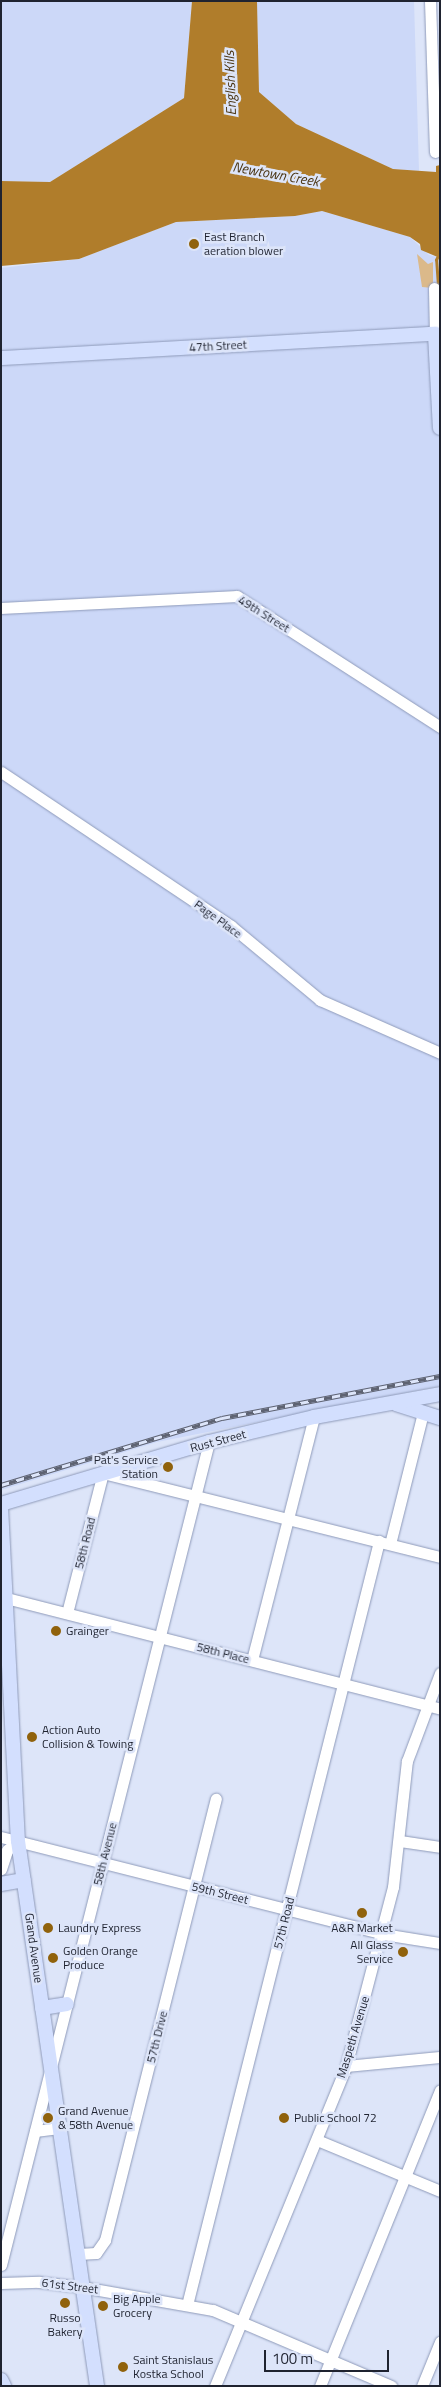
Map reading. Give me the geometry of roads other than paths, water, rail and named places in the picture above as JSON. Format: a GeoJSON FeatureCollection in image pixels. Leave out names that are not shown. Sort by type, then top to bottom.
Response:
{"type":"FeatureCollection","features":[{"type":"Feature","properties":{"kind":"main road","name":"47th Street"},"geometry":{"type":"LineString","coordinates":[[1,358],[435,334]]}},
{"type":"Feature","properties":{"kind":"main road"},"geometry":{"type":"LineString","coordinates":[[435,334],[440,428]]}},
{"type":"Feature","properties":{"kind":"main road","name":"Rust Street"},"geometry":{"type":"LineString","coordinates":[[1,1506],[103,1473],[209,1442],[314,1417],[440,1394]]}},
{"type":"Feature","properties":{"kind":"main road"},"geometry":{"type":"LineString","coordinates":[[418,1398],[440,1412]]}},
{"type":"Feature","properties":{"kind":"main road"},"geometry":{"type":"LineString","coordinates":[[393,1403],[440,1418]]}},
{"type":"Feature","properties":{"kind":"main road","name":"Grand Avenue"},"geometry":{"type":"LineString","coordinates":[[1,1506],[18,1841],[97,2386]]}},
{"type":"Feature","properties":{"kind":"main road"},"geometry":{"type":"LineString","coordinates":[[1,1884],[24,1880]]}},
{"type":"Feature","properties":{"kind":"main road"},"geometry":{"type":"LineString","coordinates":[[42,2008],[67,2004]]}},
{"type":"Feature","properties":{"kind":"main road"},"geometry":{"type":"LineString","coordinates":[[1,2380],[4,2386]]}},
{"type":"Feature","properties":{"kind":"street"},"geometry":{"type":"LineString","coordinates":[[430,1],[435,152]]}},
{"type":"Feature","properties":{"kind":"street"},"geometry":{"type":"LineString","coordinates":[[434,288],[435,334]]}},
{"type":"Feature","properties":{"kind":"street","name":"49th Street"},"geometry":{"type":"LineString","coordinates":[[1,608],[237,596],[440,727]]}},
{"type":"Feature","properties":{"kind":"street","name":"Page Place"},"geometry":{"type":"LineString","coordinates":[[1,772],[231,926],[320,1000],[440,1053]]}},
{"type":"Feature","properties":{"kind":"street","name":"57th Road"},"geometry":{"type":"LineString","coordinates":[[187,2305],[344,1683],[423,1413]]}},
{"type":"Feature","properties":{"kind":"street"},"geometry":{"type":"LineString","coordinates":[[252,1660],[314,1417]]}},
{"type":"Feature","properties":{"kind":"street","name":"58th Avenue"},"geometry":{"type":"LineString","coordinates":[[1,2265],[209,1442]]}},
{"type":"Feature","properties":{"kind":"street"},"geometry":{"type":"LineString","coordinates":[[103,1473],[440,1557]]}},
{"type":"Feature","properties":{"kind":"street","name":"58th Road"},"geometry":{"type":"LineString","coordinates":[[67,1613],[103,1473]]}},
{"type":"Feature","properties":{"kind":"street","name":"58th Place"},"geometry":{"type":"LineString","coordinates":[[6,1598],[440,1709]]}},
{"type":"Feature","properties":{"kind":"street","name":"Maspeth Avenue"},"geometry":{"type":"LineString","coordinates":[[215,2386],[346,2066],[382,1934],[400,1841],[407,1760],[425,1706],[440,1673]]}},
{"type":"Feature","properties":{"kind":"street","name":"57th Drive"},"geometry":{"type":"LineString","coordinates":[[78,2254],[96,2253],[105,2240],[216,1800]]}},
{"type":"Feature","properties":{"kind":"street","name":"59th Street"},"geometry":{"type":"LineString","coordinates":[[1,1837],[382,1934],[440,1943]]}},
{"type":"Feature","properties":{"kind":"street"},"geometry":{"type":"LineString","coordinates":[[1,1869],[7,1850],[18,1841]]}},
{"type":"Feature","properties":{"kind":"street"},"geometry":{"type":"LineString","coordinates":[[400,1841],[440,1847]]}},
{"type":"Feature","properties":{"kind":"street"},"geometry":{"type":"LineString","coordinates":[[346,2066],[440,2057]]}},
{"type":"Feature","properties":{"kind":"street"},"geometry":{"type":"LineString","coordinates":[[320,2386],[440,2090]]}},
{"type":"Feature","properties":{"kind":"street"},"geometry":{"type":"LineString","coordinates":[[35,2131],[59,2128]]}},
{"type":"Feature","properties":{"kind":"street"},"geometry":{"type":"LineString","coordinates":[[317,2140],[440,2191]]}},
{"type":"Feature","properties":{"kind":"street","name":"61st Street"},"geometry":{"type":"LineString","coordinates":[[1,2283],[38,2282],[82,2288],[187,2305],[226,2314],[391,2386]]}},
{"type":"Feature","properties":{"kind":"street"},"geometry":{"type":"LineString","coordinates":[[422,2386],[440,2342]]}},
{"type":"Feature","properties":{"kind":"water"},"geometry":{"type":"Polygon","coordinates":[[[192,1],[257,1],[259,92],[296,124],[393,169],[436,172],[436,166],[440,165],[440,258],[421,250],[420,244],[410,237],[322,211],[295,216],[176,222],[79,259],[1,266],[1,181],[50,182],[184,98],[192,1]]]}},
{"type":"Feature","properties":{"kind":"waterway"},"geometry":{"type":"LineString","coordinates":[[438,286],[436,260],[440,251]]}},
{"type":"Feature","properties":{"kind":"railway"},"geometry":{"type":"LineString","coordinates":[[1,1485],[222,1418],[440,1376]]}},
{"type":"Feature","properties":{"kind":"place","name":"East Branch aeration blower"},"geometry":{"type":"Point","coordinates":[194,244]}},
{"type":"Feature","properties":{"kind":"place","name":"Pat's Service Station"},"geometry":{"type":"Point","coordinates":[168,1467]}},
{"type":"Feature","properties":{"kind":"place","name":"Grainger"},"geometry":{"type":"Point","coordinates":[56,1631]}},
{"type":"Feature","properties":{"kind":"place","name":"Action Auto Collision & Towing"},"geometry":{"type":"Point","coordinates":[32,1737]}},
{"type":"Feature","properties":{"kind":"place","name":"A&R Market"},"geometry":{"type":"Point","coordinates":[362,1913]}},
{"type":"Feature","properties":{"kind":"place","name":"Laundry Express"},"geometry":{"type":"Point","coordinates":[48,1928]}},
{"type":"Feature","properties":{"kind":"place","name":"All Glass Service"},"geometry":{"type":"Point","coordinates":[403,1952]}},
{"type":"Feature","properties":{"kind":"place","name":"Golden Orange Produce"},"geometry":{"type":"Point","coordinates":[53,1958]}},
{"type":"Feature","properties":{"kind":"place","name":"Grand Avenue & 58th Avenue"},"geometry":{"type":"Point","coordinates":[48,2118]}},
{"type":"Feature","properties":{"kind":"place","name":"Public School 72"},"geometry":{"type":"Point","coordinates":[284,2118]}},
{"type":"Feature","properties":{"kind":"place","name":"Russo Bakery"},"geometry":{"type":"Point","coordinates":[65,2303]}},
{"type":"Feature","properties":{"kind":"place","name":"Big Apple Grocery"},"geometry":{"type":"Point","coordinates":[103,2306]}},
{"type":"Feature","properties":{"kind":"place","name":"Saint Stanislaus Kostka School"},"geometry":{"type":"Point","coordinates":[123,2367]}},
{"type":"Feature","properties":{"kind":"water label","name":"English Kills"},"geometry":{"type":"Point","coordinates":[230,83]}},
{"type":"Feature","properties":{"kind":"water label","name":"Newtown Creek"},"geometry":{"type":"Point","coordinates":[276,174]}}]}
